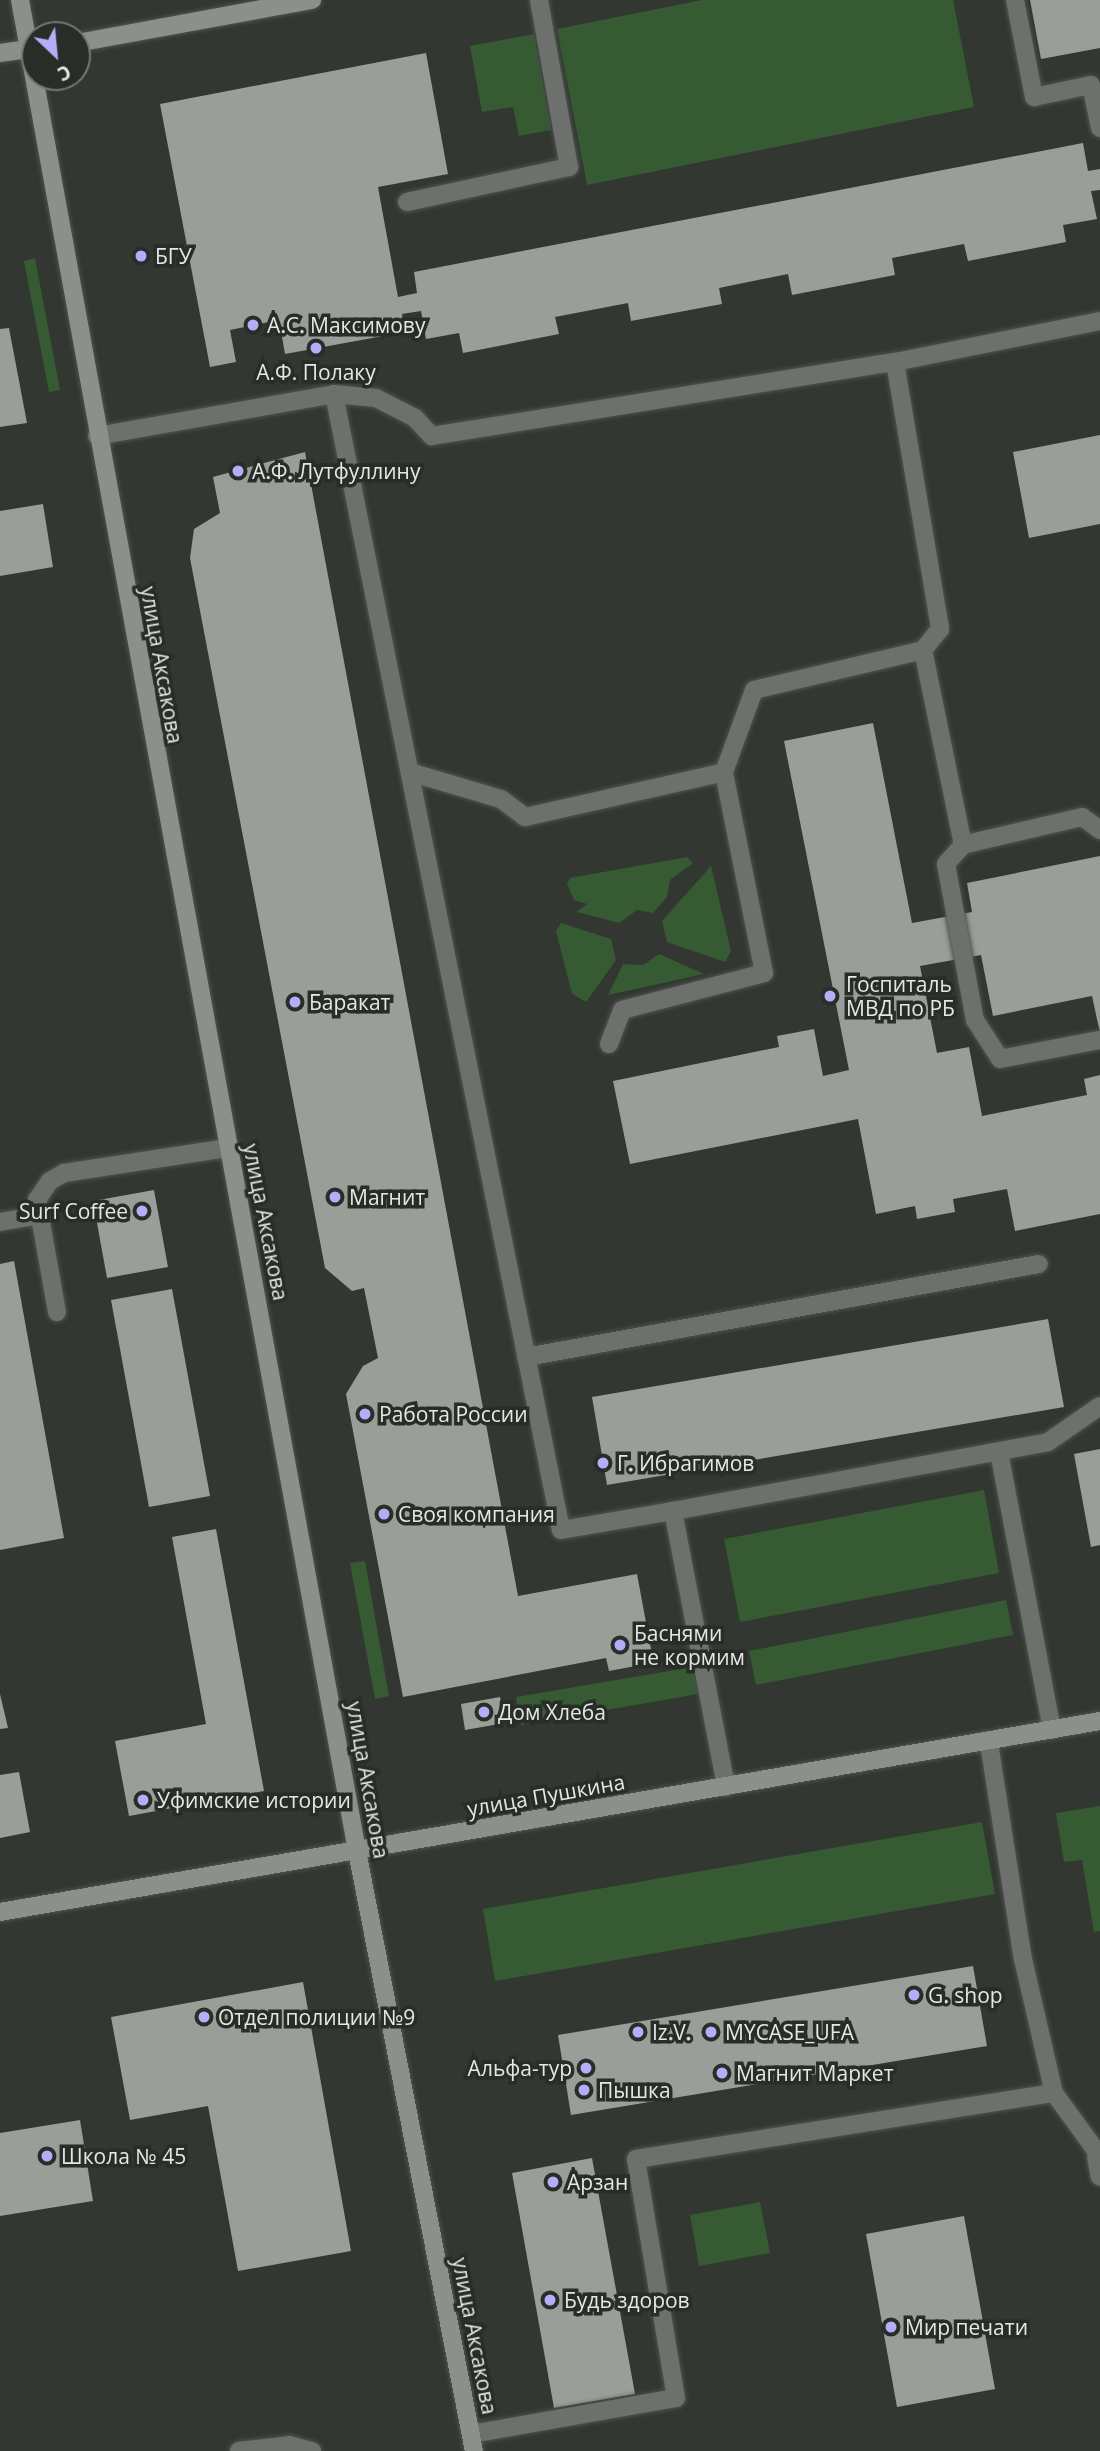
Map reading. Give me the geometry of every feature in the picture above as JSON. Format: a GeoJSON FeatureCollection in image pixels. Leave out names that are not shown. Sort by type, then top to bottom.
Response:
{"type":"FeatureCollection","features":[{"type":"Feature","properties":{"kind":"street","name":"улица Аксакова"},"geometry":{"type":"LineString","coordinates":[[20,0],[25,21]]}},
{"type":"Feature","properties":{"kind":"street"},"geometry":{"type":"LineString","coordinates":[[91,40],[312,0]]}},
{"type":"Feature","properties":{"kind":"street"},"geometry":{"type":"LineString","coordinates":[[0,53],[21,50]]}},
{"type":"Feature","properties":{"kind":"street","name":"улица Аксакова"},"geometry":{"type":"LineString","coordinates":[[39,91],[97,436],[357,1851],[472,2443]]}},
{"type":"Feature","properties":{"kind":"street","name":"улица Пушкина"},"geometry":{"type":"LineString","coordinates":[[0,1912],[989,1743],[1100,1721]]}},
{"type":"Feature","properties":{"kind":"lane"},"geometry":{"type":"LineString","coordinates":[[407,202],[569,167],[539,0]]}},
{"type":"Feature","properties":{"kind":"lane"},"geometry":{"type":"LineString","coordinates":[[1015,0],[1034,97],[1091,85],[1100,128]]}},
{"type":"Feature","properties":{"kind":"lane"},"geometry":{"type":"LineString","coordinates":[[97,436],[334,394],[376,398],[415,418],[432,436],[895,362],[1100,321]]}},
{"type":"Feature","properties":{"kind":"lane"},"geometry":{"type":"LineString","coordinates":[[609,1044],[622,1010],[764,973],[724,772],[754,690],[923,650],[940,629],[895,362]]}},
{"type":"Feature","properties":{"kind":"lane"},"geometry":{"type":"LineString","coordinates":[[334,394],[413,773],[561,1530],[1048,1442],[1100,1406]]}},
{"type":"Feature","properties":{"kind":"lane"},"geometry":{"type":"LineString","coordinates":[[923,650],[963,845]]}},
{"type":"Feature","properties":{"kind":"lane"},"geometry":{"type":"LineString","coordinates":[[413,773],[501,799],[525,817],[724,772]]}},
{"type":"Feature","properties":{"kind":"lane"},"geometry":{"type":"LineString","coordinates":[[1100,830],[1082,817],[963,845],[946,864],[975,1020],[999,1059],[1100,1040]]}},
{"type":"Feature","properties":{"kind":"lane"},"geometry":{"type":"LineString","coordinates":[[57,1312],[40,1215],[40,1193],[64,1173],[228,1148]]}},
{"type":"Feature","properties":{"kind":"lane"},"geometry":{"type":"LineString","coordinates":[[0,1222],[40,1215]]}},
{"type":"Feature","properties":{"kind":"lane"},"geometry":{"type":"LineString","coordinates":[[526,1357],[1039,1264]]}},
{"type":"Feature","properties":{"kind":"lane"},"geometry":{"type":"LineString","coordinates":[[999,1452],[1052,1730]]}},
{"type":"Feature","properties":{"kind":"lane"},"geometry":{"type":"LineString","coordinates":[[673,1511],[726,1787]]}},
{"type":"Feature","properties":{"kind":"lane"},"geometry":{"type":"LineString","coordinates":[[989,1743],[1023,1959],[1054,2093],[1098,2156],[1100,2178]]}},
{"type":"Feature","properties":{"kind":"lane"},"geometry":{"type":"LineString","coordinates":[[472,2443],[676,2398],[636,2159],[1054,2093]]}},
{"type":"Feature","properties":{"kind":"lane"},"geometry":{"type":"LineString","coordinates":[[239,2451],[289,2445],[312,2451]]}},
{"type":"Feature","properties":{"kind":"green space"},"geometry":{"type":"Polygon","coordinates":[[[702,0],[953,0],[974,107],[587,185],[557,29],[702,0]]]}},
{"type":"Feature","properties":{"kind":"green space"},"geometry":{"type":"Polygon","coordinates":[[[534,34],[551,130],[519,136],[513,107],[482,112],[470,46],[534,34]]]}},
{"type":"Feature","properties":{"kind":"green space"},"geometry":{"type":"Polygon","coordinates":[[[35,258],[60,390],[49,392],[24,261],[35,258]]]}},
{"type":"Feature","properties":{"kind":"green space"},"geometry":{"type":"Polygon","coordinates":[[[687,857],[693,863],[670,880],[667,897],[653,913],[637,910],[619,923],[577,912],[587,904],[574,900],[567,884],[570,878],[687,857]]]}},
{"type":"Feature","properties":{"kind":"green space"},"geometry":{"type":"Polygon","coordinates":[[[711,866],[731,951],[725,962],[667,942],[662,921],[711,866]]]}},
{"type":"Feature","properties":{"kind":"green space"},"geometry":{"type":"Polygon","coordinates":[[[561,923],[611,939],[616,960],[586,1002],[572,994],[556,931],[561,923]]]}},
{"type":"Feature","properties":{"kind":"green space"},"geometry":{"type":"Polygon","coordinates":[[[659,954],[704,974],[608,995],[623,964],[643,965],[659,954]]]}},
{"type":"Feature","properties":{"kind":"green space"},"geometry":{"type":"Polygon","coordinates":[[[984,1490],[999,1573],[740,1622],[724,1539],[984,1490]]]}},
{"type":"Feature","properties":{"kind":"green space"},"geometry":{"type":"Polygon","coordinates":[[[365,1561],[389,1696],[375,1699],[350,1563],[365,1561]]]}},
{"type":"Feature","properties":{"kind":"green space"},"geometry":{"type":"Polygon","coordinates":[[[1006,1600],[1013,1635],[756,1685],[749,1651],[1006,1600]]]}},
{"type":"Feature","properties":{"kind":"green space"},"geometry":{"type":"Polygon","coordinates":[[[693,1667],[698,1694],[521,1725],[516,1697],[693,1667]]]}},
{"type":"Feature","properties":{"kind":"green space"},"geometry":{"type":"Polygon","coordinates":[[[1100,1806],[1100,1931],[1094,1932],[1082,1860],[1064,1862],[1056,1813],[1100,1806]]]}},
{"type":"Feature","properties":{"kind":"green space"},"geometry":{"type":"Polygon","coordinates":[[[982,1822],[995,1894],[495,1981],[483,1909],[982,1822]]]}},
{"type":"Feature","properties":{"kind":"green space"},"geometry":{"type":"Polygon","coordinates":[[[760,2202],[770,2253],[699,2266],[690,2215],[760,2202]]]}},
{"type":"Feature","properties":{"kind":"building"},"geometry":{"type":"Polygon","coordinates":[[[1030,0],[1100,0],[1100,48],[1041,59],[1030,0]]]}},
{"type":"Feature","properties":{"kind":"building"},"geometry":{"type":"Polygon","coordinates":[[[426,53],[448,174],[378,187],[398,297],[417,293],[414,272],[1083,143],[1088,171],[1100,169],[1100,190],[1091,191],[1097,219],[1063,225],[1066,242],[968,261],[964,244],[892,258],[895,275],[792,295],[788,274],[719,288],[722,304],[631,321],[628,303],[555,317],[559,334],[463,353],[459,333],[426,339],[421,311],[402,314],[405,332],[285,354],[279,320],[230,330],[236,362],[210,367],[160,104],[426,53]]]}},
{"type":"Feature","properties":{"kind":"building"},"geometry":{"type":"Polygon","coordinates":[[[9,328],[27,423],[0,427],[0,329],[9,328]]]}},
{"type":"Feature","properties":{"kind":"building"},"geometry":{"type":"Polygon","coordinates":[[[1100,435],[1100,524],[1029,538],[1013,452],[1100,435]]]}},
{"type":"Feature","properties":{"kind":"building"},"geometry":{"type":"Polygon","coordinates":[[[305,452],[518,1596],[637,1574],[651,1649],[638,1652],[641,1665],[609,1671],[606,1658],[403,1697],[346,1394],[363,1366],[378,1358],[364,1288],[352,1291],[325,1268],[190,558],[194,529],[220,513],[213,477],[305,452]]]}},
{"type":"Feature","properties":{"kind":"building"},"geometry":{"type":"Polygon","coordinates":[[[43,504],[53,567],[0,576],[0,511],[43,504]]]}},
{"type":"Feature","properties":{"kind":"building"},"geometry":{"type":"Polygon","coordinates":[[[873,723],[912,923],[972,912],[967,883],[1100,856],[1100,1033],[1092,996],[993,1016],[981,955],[920,966],[937,1053],[969,1047],[982,1116],[1087,1095],[1084,1079],[1100,1075],[1100,1214],[1015,1231],[1007,1189],[953,1199],[955,1212],[917,1219],[915,1206],[876,1214],[858,1119],[630,1164],[613,1081],[779,1047],[777,1036],[814,1029],[823,1076],[849,1070],[784,741],[873,723]]]}},
{"type":"Feature","properties":{"kind":"building"},"geometry":{"type":"Polygon","coordinates":[[[154,1190],[168,1267],[107,1278],[93,1201],[154,1190]]]}},
{"type":"Feature","properties":{"kind":"building"},"geometry":{"type":"Polygon","coordinates":[[[14,1261],[64,1538],[0,1550],[0,1264],[14,1261]]]}},
{"type":"Feature","properties":{"kind":"building"},"geometry":{"type":"Polygon","coordinates":[[[172,1289],[210,1496],[149,1507],[111,1300],[172,1289]]]}},
{"type":"Feature","properties":{"kind":"building"},"geometry":{"type":"Polygon","coordinates":[[[1048,1319],[1064,1407],[607,1485],[592,1397],[1048,1319]]]}},
{"type":"Feature","properties":{"kind":"building"},"geometry":{"type":"Polygon","coordinates":[[[1100,1449],[1100,1545],[1091,1547],[1074,1454],[1100,1449]]]}},
{"type":"Feature","properties":{"kind":"building"},"geometry":{"type":"Polygon","coordinates":[[[216,1529],[264,1791],[129,1816],[115,1741],[206,1724],[172,1537],[216,1529]]]}},
{"type":"Feature","properties":{"kind":"building"},"geometry":{"type":"Polygon","coordinates":[[[0,1694],[8,1728],[0,1729],[0,1694]]]}},
{"type":"Feature","properties":{"kind":"building"},"geometry":{"type":"Polygon","coordinates":[[[500,1697],[505,1723],[465,1730],[461,1704],[500,1697]]]}},
{"type":"Feature","properties":{"kind":"building"},"geometry":{"type":"Polygon","coordinates":[[[19,1772],[30,1832],[0,1838],[0,1775],[19,1772]]]}},
{"type":"Feature","properties":{"kind":"building"},"geometry":{"type":"Polygon","coordinates":[[[973,1966],[987,2046],[571,2115],[558,2035],[973,1966]]]}},
{"type":"Feature","properties":{"kind":"building"},"geometry":{"type":"Polygon","coordinates":[[[303,1982],[351,2251],[238,2271],[208,2106],[130,2120],[111,2017],[303,1982]]]}},
{"type":"Feature","properties":{"kind":"building"},"geometry":{"type":"Polygon","coordinates":[[[80,2120],[93,2201],[0,2216],[0,2133],[80,2120]]]}},
{"type":"Feature","properties":{"kind":"building"},"geometry":{"type":"Polygon","coordinates":[[[592,2158],[635,2394],[554,2408],[512,2173],[592,2158]]]}},
{"type":"Feature","properties":{"kind":"building"},"geometry":{"type":"Polygon","coordinates":[[[964,2216],[995,2389],[897,2407],[866,2234],[964,2216]]]}},
{"type":"Feature","properties":{"kind":"place","name":"БГУ"},"geometry":{"type":"Point","coordinates":[141,256]}},
{"type":"Feature","properties":{"kind":"place","name":"А.С. Максимову"},"geometry":{"type":"Point","coordinates":[253,325]}},
{"type":"Feature","properties":{"kind":"place","name":"А.Ф. Полаку"},"geometry":{"type":"Point","coordinates":[316,348]}},
{"type":"Feature","properties":{"kind":"place","name":"А.Ф. Лутфуллину"},"geometry":{"type":"Point","coordinates":[238,471]}},
{"type":"Feature","properties":{"kind":"place","name":"Госпиталь МВД по РБ"},"geometry":{"type":"Point","coordinates":[830,996]}},
{"type":"Feature","properties":{"kind":"place","name":"Баракат"},"geometry":{"type":"Point","coordinates":[295,1002]}},
{"type":"Feature","properties":{"kind":"place","name":"Магнит"},"geometry":{"type":"Point","coordinates":[335,1197]}},
{"type":"Feature","properties":{"kind":"place","name":"Surf Coffee"},"geometry":{"type":"Point","coordinates":[142,1211]}},
{"type":"Feature","properties":{"kind":"place","name":"Работа России"},"geometry":{"type":"Point","coordinates":[365,1414]}},
{"type":"Feature","properties":{"kind":"place","name":"Г. Ибрагимов"},"geometry":{"type":"Point","coordinates":[603,1463]}},
{"type":"Feature","properties":{"kind":"place","name":"Своя компания"},"geometry":{"type":"Point","coordinates":[384,1514]}},
{"type":"Feature","properties":{"kind":"place","name":"Баснями не кормим"},"geometry":{"type":"Point","coordinates":[620,1645]}},
{"type":"Feature","properties":{"kind":"place","name":"Дом Хлеба"},"geometry":{"type":"Point","coordinates":[484,1712]}},
{"type":"Feature","properties":{"kind":"place","name":"Уфимские истории"},"geometry":{"type":"Point","coordinates":[143,1800]}},
{"type":"Feature","properties":{"kind":"place","name":"G. shop"},"geometry":{"type":"Point","coordinates":[914,1995]}},
{"type":"Feature","properties":{"kind":"place","name":"Отдел полиции №9"},"geometry":{"type":"Point","coordinates":[204,2017]}},
{"type":"Feature","properties":{"kind":"place","name":"Iz.V."},"geometry":{"type":"Point","coordinates":[638,2032]}},
{"type":"Feature","properties":{"kind":"place","name":"MYCASE_UFA"},"geometry":{"type":"Point","coordinates":[711,2032]}},
{"type":"Feature","properties":{"kind":"place","name":"Альфа-тур"},"geometry":{"type":"Point","coordinates":[586,2068]}},
{"type":"Feature","properties":{"kind":"place","name":"Магнит Маркет"},"geometry":{"type":"Point","coordinates":[722,2073]}},
{"type":"Feature","properties":{"kind":"place","name":"Пышка"},"geometry":{"type":"Point","coordinates":[584,2090]}},
{"type":"Feature","properties":{"kind":"place","name":"Школа № 45"},"geometry":{"type":"Point","coordinates":[47,2156]}},
{"type":"Feature","properties":{"kind":"place","name":"Арзан"},"geometry":{"type":"Point","coordinates":[553,2182]}},
{"type":"Feature","properties":{"kind":"place","name":"Будь здоров"},"geometry":{"type":"Point","coordinates":[550,2300]}},
{"type":"Feature","properties":{"kind":"place","name":"Мир печати"},"geometry":{"type":"Point","coordinates":[891,2327]}}]}
